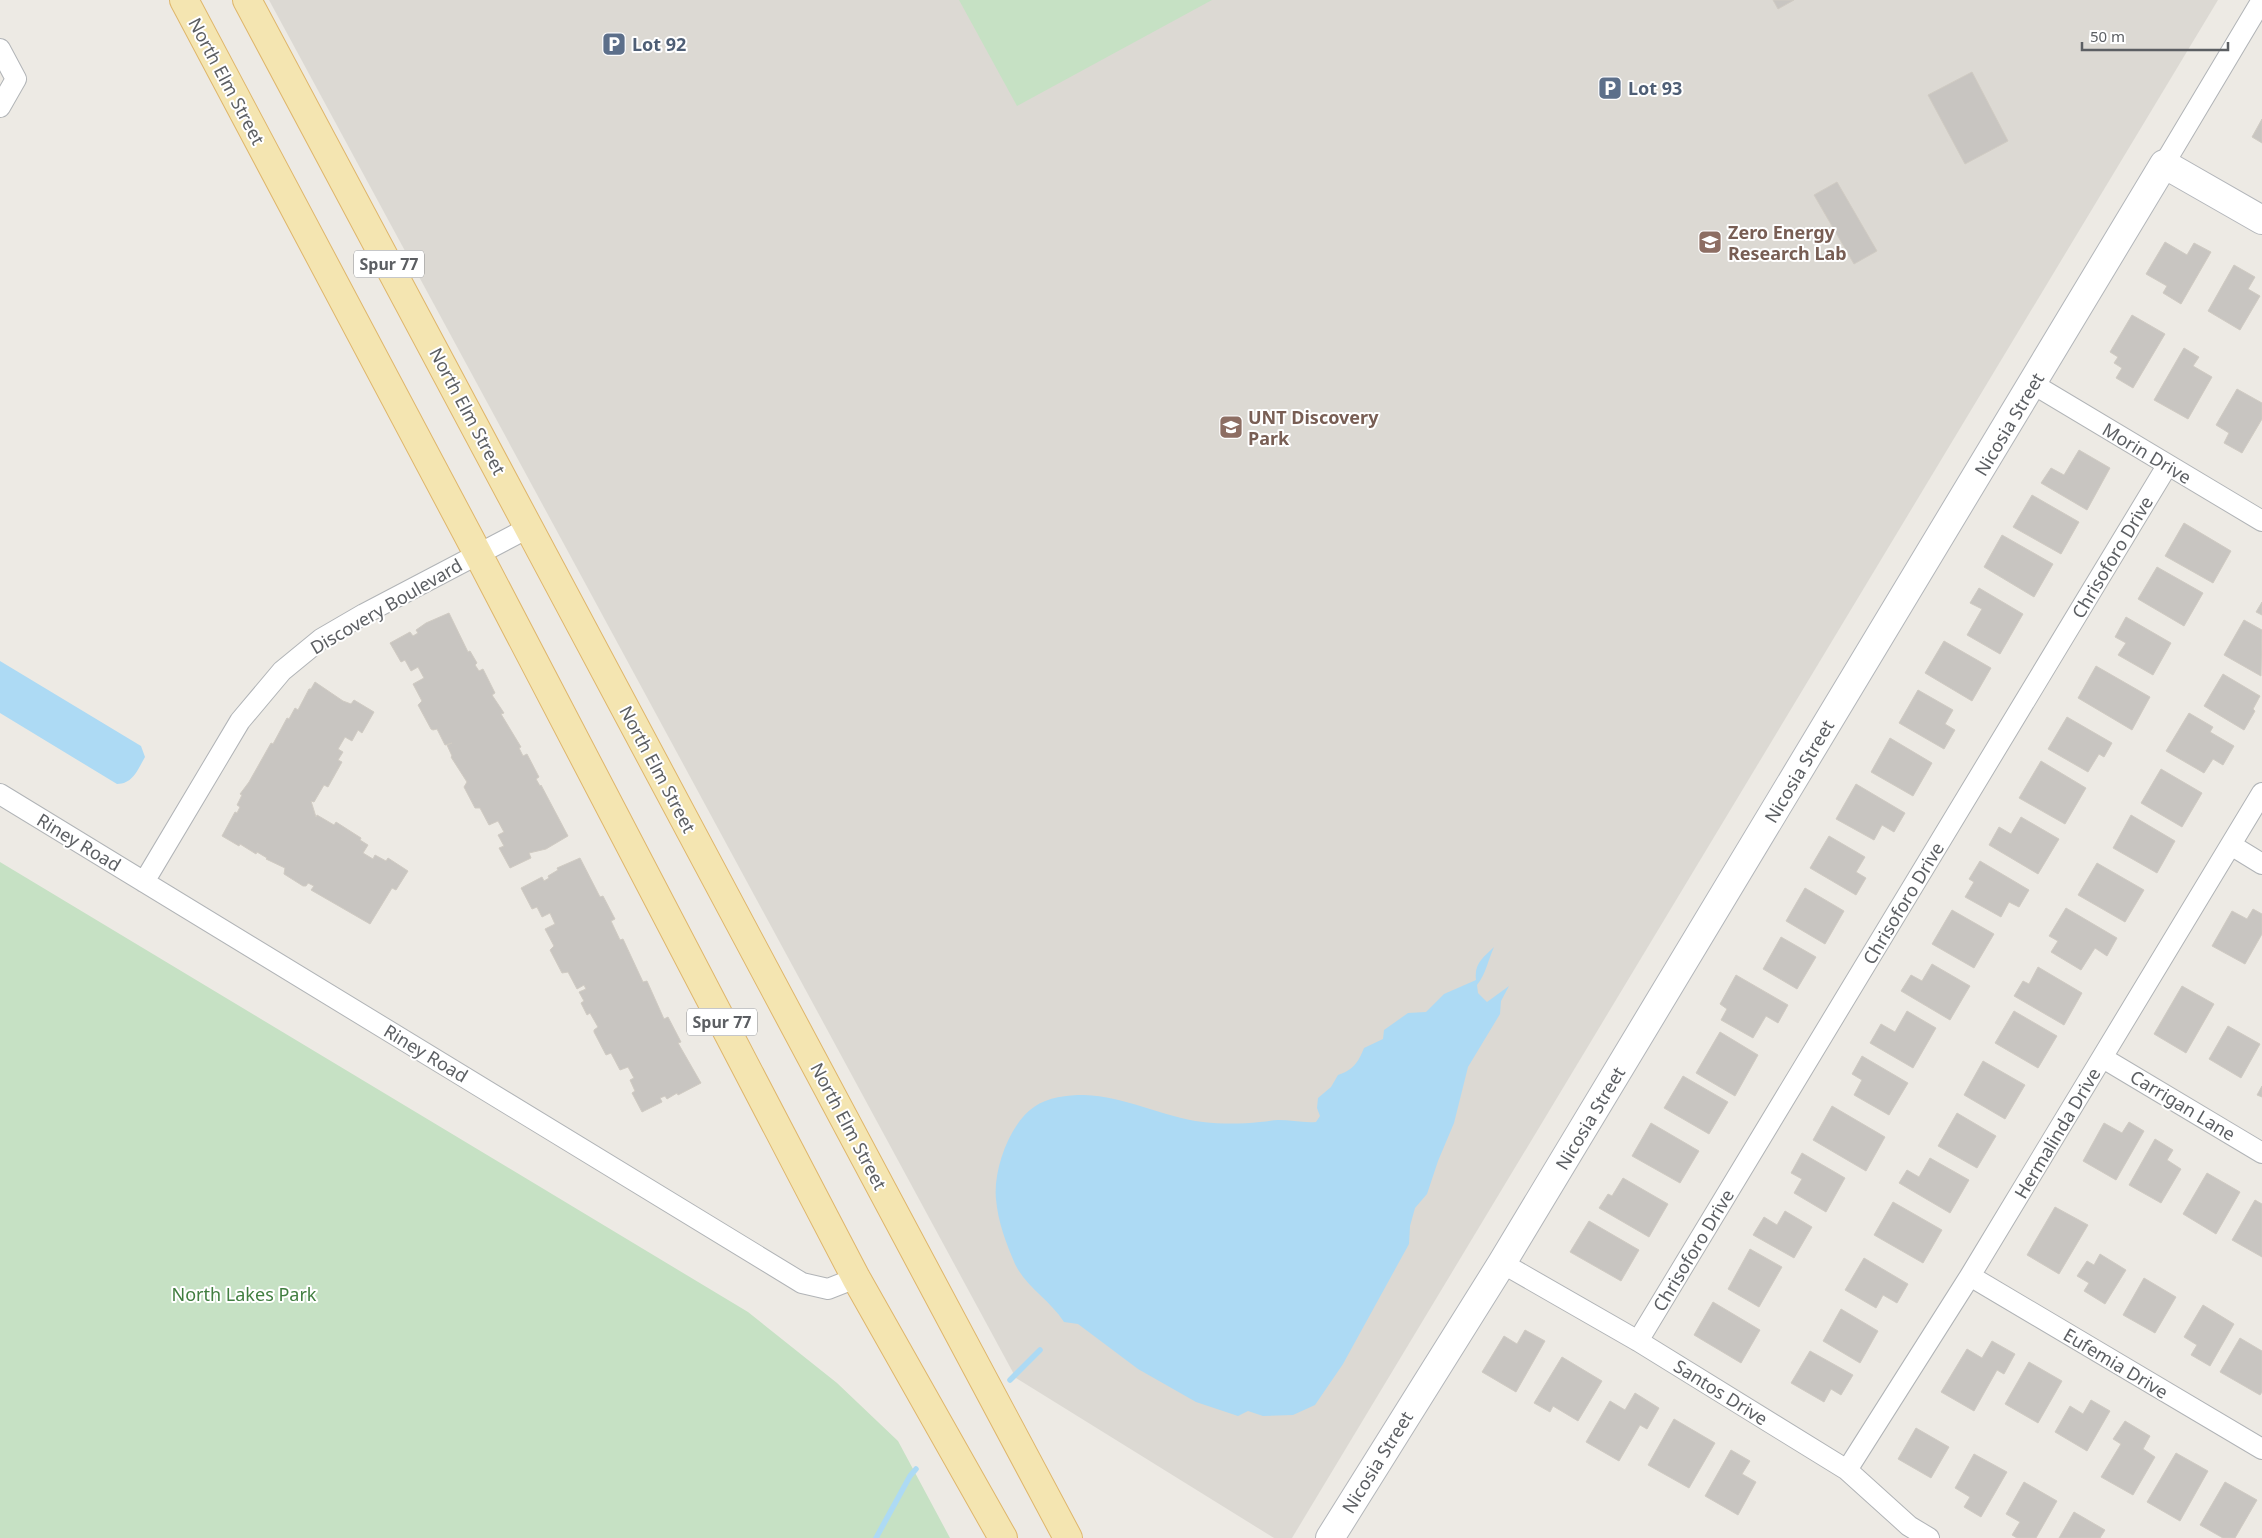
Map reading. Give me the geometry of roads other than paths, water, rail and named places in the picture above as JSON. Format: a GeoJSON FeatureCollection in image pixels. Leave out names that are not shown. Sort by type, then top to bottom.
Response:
{"type":"FeatureCollection","features":[{"type":"Feature","properties":{"kind":"main road","name":"North Elm Street"},"geometry":{"type":"LineString","coordinates":[[184,0],[478,554],[856,1278],[1003,1538]]}},
{"type":"Feature","properties":{"kind":"main road","name":"North Elm Street"},"geometry":{"type":"LineString","coordinates":[[247,0],[1068,1538]]}},
{"type":"Feature","properties":{"kind":"street","name":"Nicosia Street"},"geometry":{"type":"LineString","coordinates":[[1330,1538],[1502,1263],[2033,384],[2262,0]]}},
{"type":"Feature","properties":{"kind":"street"},"geometry":{"type":"LineString","coordinates":[[0,49],[16,79],[0,106]]}},
{"type":"Feature","properties":{"kind":"street"},"geometry":{"type":"LineString","coordinates":[[2164,164],[2262,220]]}},
{"type":"Feature","properties":{"kind":"street","name":"Morin Drive"},"geometry":{"type":"LineString","coordinates":[[2033,384],[2167,466],[2262,521]]}},
{"type":"Feature","properties":{"kind":"street","name":"Chrisoforo Drive"},"geometry":{"type":"LineString","coordinates":[[1638,1341],[2167,466]]}},
{"type":"Feature","properties":{"kind":"street","name":"Discovery Boulevard"},"geometry":{"type":"LineString","coordinates":[[144,882],[240,722],[282,671],[321,639],[530,527]]}},
{"type":"Feature","properties":{"kind":"street","name":"Hermalinda Drive"},"geometry":{"type":"LineString","coordinates":[[1847,1470],[1970,1276],[2262,793]]}},
{"type":"Feature","properties":{"kind":"street","name":"Riney Road"},"geometry":{"type":"LineString","coordinates":[[0,794],[802,1283],[828,1289],[856,1278]]}},
{"type":"Feature","properties":{"kind":"street"},"geometry":{"type":"LineString","coordinates":[[2231,845],[2262,864]]}},
{"type":"Feature","properties":{"kind":"street","name":"Carrigan Lane"},"geometry":{"type":"LineString","coordinates":[[2103,1058],[2262,1153]]}},
{"type":"Feature","properties":{"kind":"street","name":"Santos Drive"},"geometry":{"type":"LineString","coordinates":[[1502,1263],[1638,1341],[1847,1470],[1909,1526],[1929,1538]]}},
{"type":"Feature","properties":{"kind":"street","name":"Eufemia Drive"},"geometry":{"type":"LineString","coordinates":[[1970,1276],[2262,1449]]}},
{"type":"Feature","properties":{"kind":"water"},"geometry":{"type":"Polygon","coordinates":[[[0,661],[141,746],[145,757],[131,779],[117,784],[0,713],[0,661]]]}},
{"type":"Feature","properties":{"kind":"water"},"geometry":{"type":"Polygon","coordinates":[[[1494,947],[1485,972],[1477,985],[1478,993],[1487,1002],[1509,986],[1501,1001],[1500,1014],[1468,1067],[1454,1123],[1427,1194],[1415,1208],[1410,1226],[1409,1244],[1343,1364],[1315,1405],[1293,1415],[1263,1416],[1248,1411],[1238,1416],[1196,1402],[1138,1369],[1078,1324],[1064,1322],[1025,1280],[1015,1264],[1001,1224],[997,1208],[996,1188],[1000,1162],[1010,1136],[1025,1115],[1034,1107],[1058,1097],[1084,1095],[1114,1099],[1173,1116],[1203,1122],[1238,1123],[1278,1120],[1316,1122],[1320,1116],[1317,1108],[1318,1098],[1331,1087],[1338,1075],[1348,1071],[1354,1065],[1360,1058],[1364,1048],[1383,1039],[1384,1030],[1408,1013],[1426,1012],[1444,994],[1476,980],[1478,965],[1494,947]]]}},
{"type":"Feature","properties":{"kind":"waterway"},"geometry":{"type":"LineString","coordinates":[[1010,1380],[1040,1350]]}},
{"type":"Feature","properties":{"kind":"waterway"},"geometry":{"type":"LineString","coordinates":[[876,1538],[910,1476],[916,1469]]}},
{"type":"Feature","properties":{"kind":"place","name":"Lot 92"},"geometry":{"type":"Point","coordinates":[614,44]}},
{"type":"Feature","properties":{"kind":"place","name":"Lot 93"},"geometry":{"type":"Point","coordinates":[1610,88]}},
{"type":"Feature","properties":{"kind":"place","name":"Zero Energy Research Lab"},"geometry":{"type":"Point","coordinates":[1710,242]}},
{"type":"Feature","properties":{"kind":"place","name":"UNT Discovery Park"},"geometry":{"type":"Point","coordinates":[1231,427]}},
{"type":"Feature","properties":{"kind":"park label","name":"North Lakes Park"},"geometry":{"type":"Point","coordinates":[244,1294]}}]}
